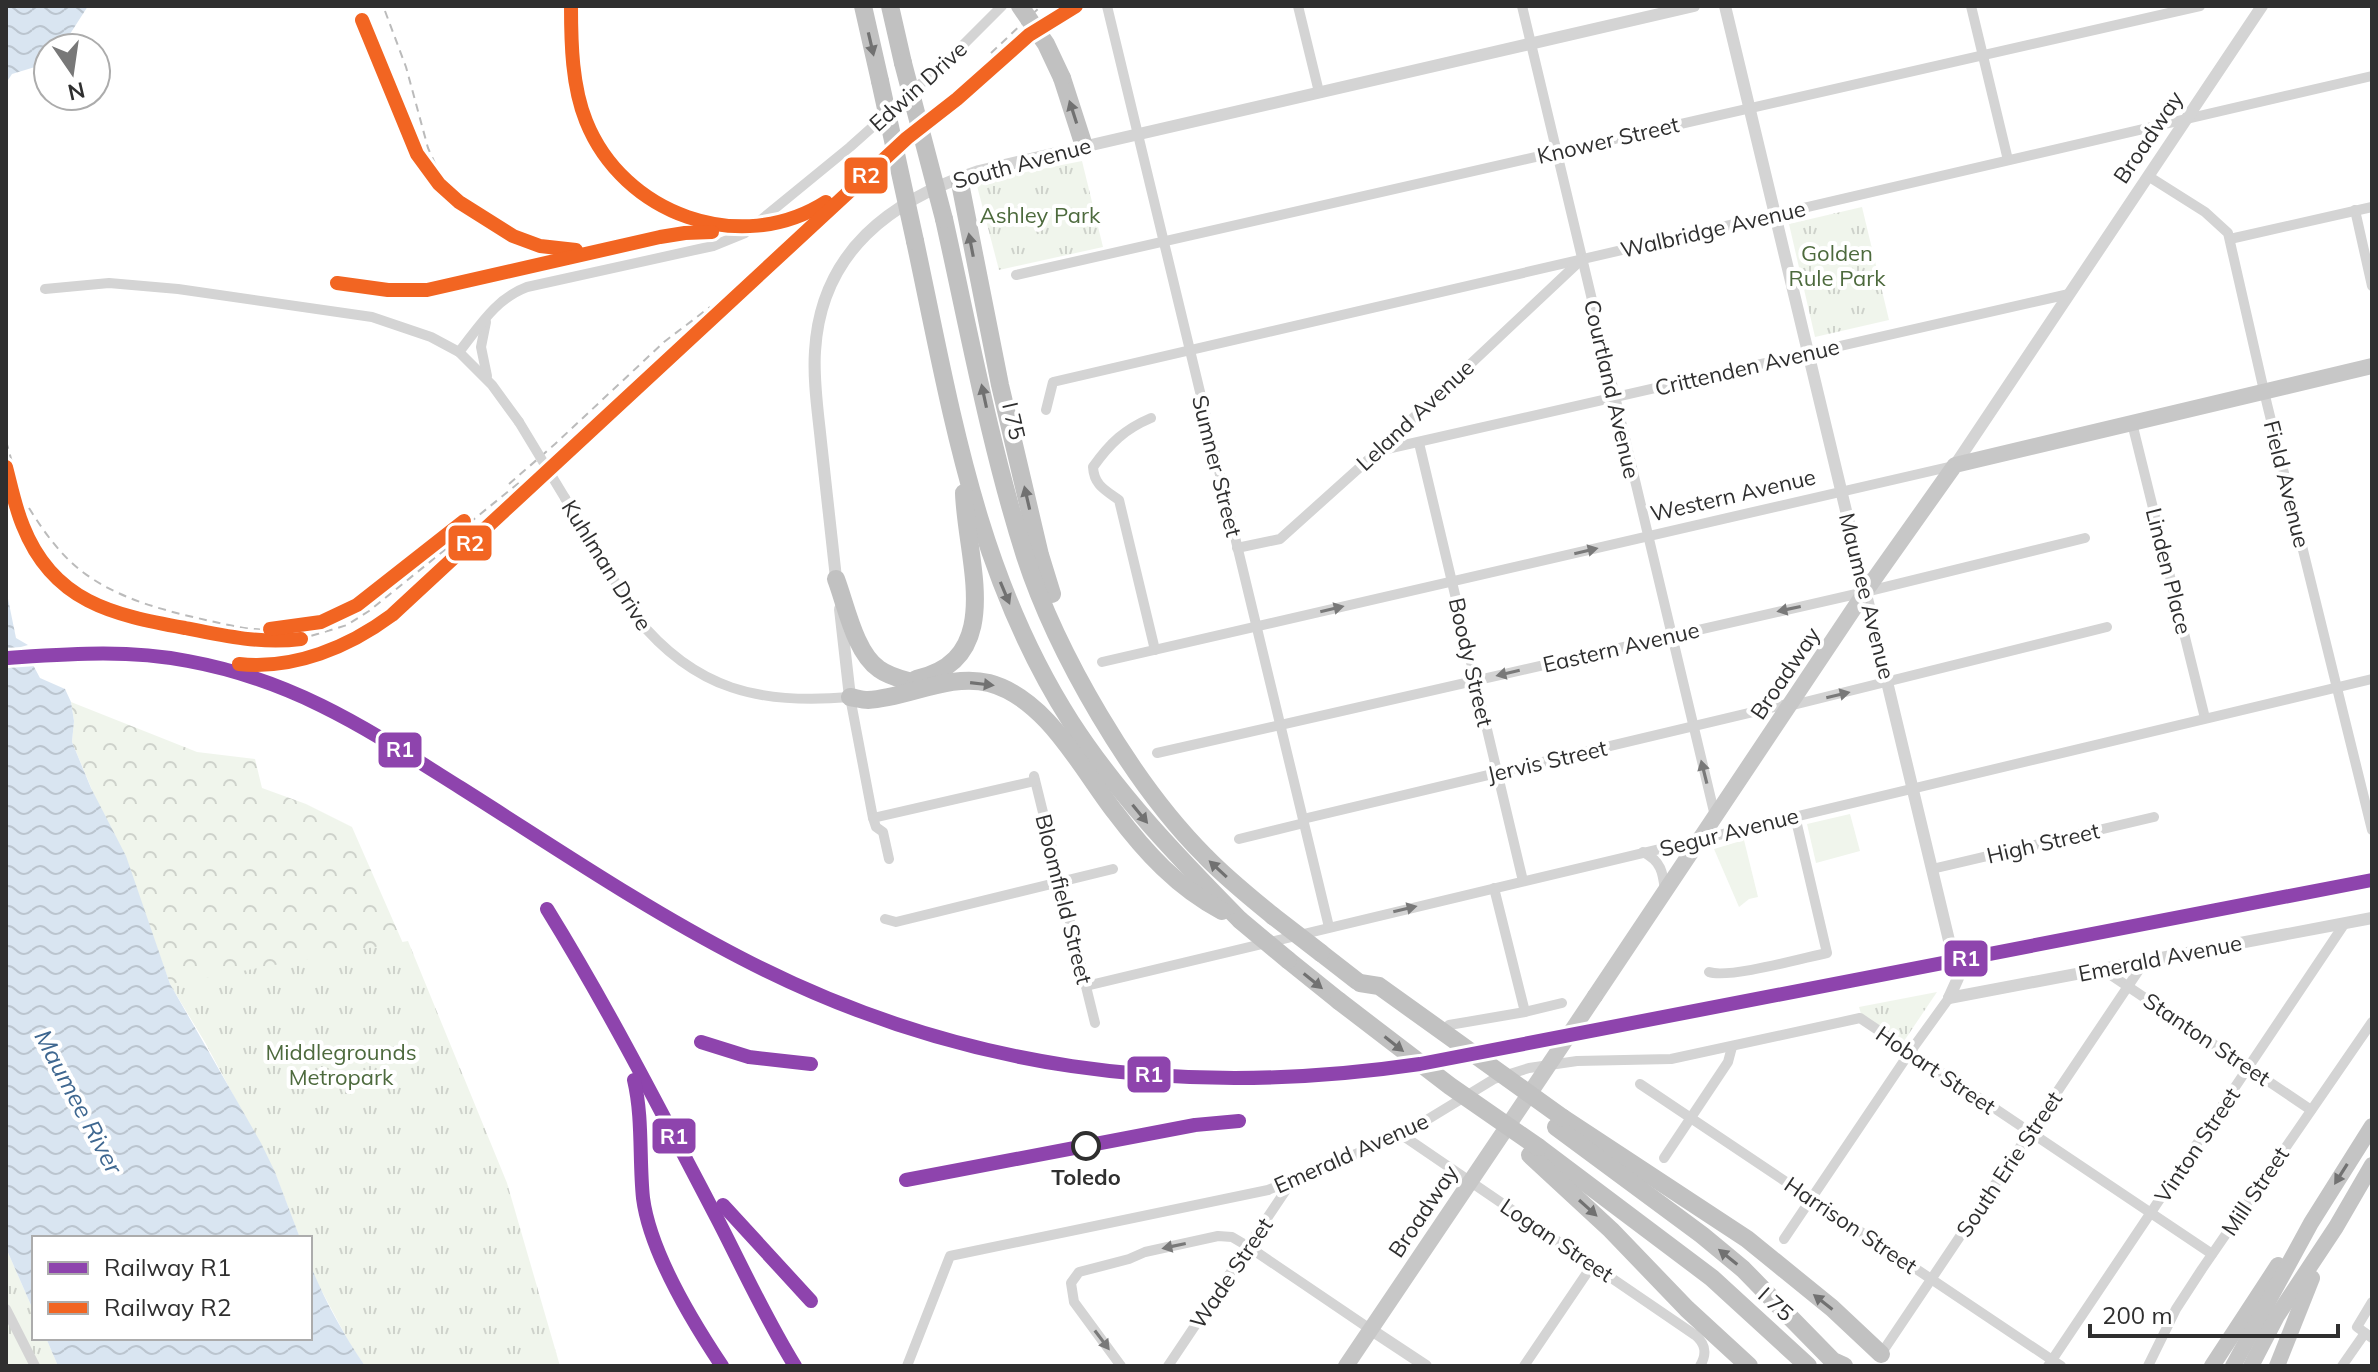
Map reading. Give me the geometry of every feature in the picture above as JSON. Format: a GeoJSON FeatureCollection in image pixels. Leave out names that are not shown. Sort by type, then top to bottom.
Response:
{"type":"FeatureCollection","features":[{"type":"Feature","properties":{"kind":"highway"},"geometry":{"type":"LineString","coordinates":[[863,6],[963,466],[1001,586],[1032,652],[1071,721],[1158,835],[1240,920],[1339,1001],[1534,1151],[1708,1330],[1749,1366]]}},
{"type":"Feature","properties":{"kind":"highway","name":"I 75"},"geometry":{"type":"LineString","coordinates":[[890,6],[944,219],[996,450],[1025,555],[1060,638],[1109,729],[1170,815],[1205,857],[1273,916],[1359,982],[1559,1122],[1702,1235],[1743,1269],[1835,1361]]}},
{"type":"Feature","properties":{"kind":"highway"},"geometry":{"type":"LineString","coordinates":[[1020,6],[1046,44],[1062,78],[1084,146]]}},
{"type":"Feature","properties":{"kind":"highway"},"geometry":{"type":"LineString","coordinates":[[959,178],[982,299],[1040,555],[1072,649],[1109,729]]}},
{"type":"Feature","properties":{"kind":"highway"},"geometry":{"type":"LineString","coordinates":[[850,697],[866,688],[935,675],[959,658],[970,639],[974,593],[963,466]]}},
{"type":"Feature","properties":{"kind":"highway"},"geometry":{"type":"LineString","coordinates":[[836,579],[864,654],[876,668],[908,681]]}},
{"type":"Feature","properties":{"kind":"highway"},"geometry":{"type":"LineString","coordinates":[[850,697],[868,700],[960,682],[987,683],[1017,694],[1040,712],[1148,853],[1186,890],[1240,920]]}},
{"type":"Feature","properties":{"kind":"highway"},"geometry":{"type":"LineString","coordinates":[[1559,1122],[1747,1239],[1832,1308],[1877,1360]]}},
{"type":"Feature","properties":{"kind":"highway"},"geometry":{"type":"LineString","coordinates":[[2233,1366],[2311,1223],[2372,1126]]}},
{"type":"Feature","properties":{"kind":"highway","name":"I 75"},"geometry":{"type":"LineString","coordinates":[[1534,1151],[1712,1278],[1808,1366]]}},
{"type":"Feature","properties":{"kind":"highway"},"geometry":{"type":"LineString","coordinates":[[2251,1366],[2277,1316],[2336,1227],[2372,1165]]}},
{"type":"Feature","properties":{"kind":"highway"},"geometry":{"type":"LineString","coordinates":[[2212,1366],[2271,1274],[2311,1223]]}},
{"type":"Feature","properties":{"kind":"highway"},"geometry":{"type":"LineString","coordinates":[[2277,1366],[2306,1290],[2336,1227]]}},
{"type":"Feature","properties":{"kind":"main road","name":"Western Avenue"},"geometry":{"type":"LineString","coordinates":[[1955,465],[2372,366]]}},
{"type":"Feature","properties":{"kind":"main road","name":"Broadway"},"geometry":{"type":"LineString","coordinates":[[1346,1366],[1865,592],[1955,465]]}},
{"type":"Feature","properties":{"kind":"street","name":"Edwin Drive"},"geometry":{"type":"LineString","coordinates":[[459,352],[491,311],[512,293],[527,287],[713,246],[745,233],[850,147],[952,56],[1002,6]]}},
{"type":"Feature","properties":{"kind":"street","name":"Sumner Street"},"geometry":{"type":"LineString","coordinates":[[1107,6],[1329,927]]}},
{"type":"Feature","properties":{"kind":"street"},"geometry":{"type":"LineString","coordinates":[[1298,6],[1319,92]]}},
{"type":"Feature","properties":{"kind":"street","name":"Courtland Avenue"},"geometry":{"type":"LineString","coordinates":[[1522,6],[1715,818]]}},
{"type":"Feature","properties":{"kind":"street","name":"South Avenue"},"geometry":{"type":"LineString","coordinates":[[889,859],[883,832],[875,822],[850,697],[814,376],[817,330],[832,282],[852,250],[873,227],[908,200],[959,178],[1137,133],[1694,6]]}},
{"type":"Feature","properties":{"kind":"street","name":"Maumee Avenue"},"geometry":{"type":"LineString","coordinates":[[1725,6],[1949,937],[1958,978],[1949,998]]}},
{"type":"Feature","properties":{"kind":"street"},"geometry":{"type":"LineString","coordinates":[[1971,6],[2008,160]]}},
{"type":"Feature","properties":{"kind":"street","name":"Knower Street"},"geometry":{"type":"LineString","coordinates":[[1016,275],[2200,6]]}},
{"type":"Feature","properties":{"kind":"street","name":"Broadway"},"geometry":{"type":"LineString","coordinates":[[1955,465],[2262,6]]}},
{"type":"Feature","properties":{"kind":"street","name":"Walbridge Avenue"},"geometry":{"type":"LineString","coordinates":[[1046,410],[1053,382],[2372,76]]}},
{"type":"Feature","properties":{"kind":"street"},"geometry":{"type":"LineString","coordinates":[[2148,176],[2205,212],[2225,229],[2230,239],[2372,207]]}},
{"type":"Feature","properties":{"kind":"street"},"geometry":{"type":"LineString","coordinates":[[2355,210],[2372,286]]}},
{"type":"Feature","properties":{"kind":"street","name":"Field Avenue"},"geometry":{"type":"LineString","coordinates":[[2230,239],[2264,392],[2372,830]]}},
{"type":"Feature","properties":{"kind":"street","name":"Leland Avenue"},"geometry":{"type":"LineString","coordinates":[[1237,548],[1280,539],[1581,259]]}},
{"type":"Feature","properties":{"kind":"street","name":"Kuhlman Drive"},"geometry":{"type":"LineString","coordinates":[[45,289],[109,283],[164,287],[372,317],[431,337],[459,352],[492,385],[519,422],[636,617],[650,635],[698,674],[717,683],[759,696],[810,701],[850,697]]}},
{"type":"Feature","properties":{"kind":"street","name":"Crittenden Avenue"},"geometry":{"type":"LineString","coordinates":[[1378,451],[2069,294]]}},
{"type":"Feature","properties":{"kind":"street"},"geometry":{"type":"LineString","coordinates":[[491,311],[484,325],[481,347],[484,370],[492,385]]}},
{"type":"Feature","properties":{"kind":"street"},"geometry":{"type":"LineString","coordinates":[[1151,418],[1114,439],[1093,467],[1098,485],[1119,500],[1155,650]]}},
{"type":"Feature","properties":{"kind":"street","name":"Linden Place"},"geometry":{"type":"LineString","coordinates":[[2132,423],[2205,718]]}},
{"type":"Feature","properties":{"kind":"street","name":"Boody Street"},"geometry":{"type":"LineString","coordinates":[[1419,443],[1523,881]]}},
{"type":"Feature","properties":{"kind":"street","name":"Western Avenue"},"geometry":{"type":"LineString","coordinates":[[1102,662],[1955,465]]}},
{"type":"Feature","properties":{"kind":"street","name":"Eastern Avenue"},"geometry":{"type":"LineString","coordinates":[[1157,753],[1865,592],[2085,538]]}},
{"type":"Feature","properties":{"kind":"street","name":"Jervis Street"},"geometry":{"type":"LineString","coordinates":[[1239,839],[1497,773],[2107,627]]}},
{"type":"Feature","properties":{"kind":"street","name":"Segur Avenue"},"geometry":{"type":"LineString","coordinates":[[1086,986],[2372,679]]}},
{"type":"Feature","properties":{"kind":"street","name":"Bloomfield Street"},"geometry":{"type":"LineString","coordinates":[[875,822],[1034,778],[1095,1023]]}},
{"type":"Feature","properties":{"kind":"street"},"geometry":{"type":"LineString","coordinates":[[1709,972],[1742,971],[1827,953],[1795,816]]}},
{"type":"Feature","properties":{"kind":"street","name":"High Street"},"geometry":{"type":"LineString","coordinates":[[1932,869],[2154,817]]}},
{"type":"Feature","properties":{"kind":"street"},"geometry":{"type":"LineString","coordinates":[[1643,852],[1657,860],[1665,891]]}},
{"type":"Feature","properties":{"kind":"street"},"geometry":{"type":"LineString","coordinates":[[885,919],[896,922],[1113,869]]}},
{"type":"Feature","properties":{"kind":"street"},"geometry":{"type":"LineString","coordinates":[[1494,888],[1525,1012]]}},
{"type":"Feature","properties":{"kind":"street","name":"Emerald Avenue"},"geometry":{"type":"LineString","coordinates":[[1949,998],[2372,918]]}},
{"type":"Feature","properties":{"kind":"street","name":"Vinton Street"},"geometry":{"type":"LineString","coordinates":[[2054,1364],[2345,923]]}},
{"type":"Feature","properties":{"kind":"street","name":"South Erie Street"},"geometry":{"type":"LineString","coordinates":[[1877,1360],[2145,961]]}},
{"type":"Feature","properties":{"kind":"street","name":"Stanton Street"},"geometry":{"type":"LineString","coordinates":[[2102,969],[2311,1110]]}},
{"type":"Feature","properties":{"kind":"street"},"geometry":{"type":"LineString","coordinates":[[1784,1239],[1949,998]]}},
{"type":"Feature","properties":{"kind":"street"},"geometry":{"type":"LineString","coordinates":[[1449,1025],[1562,1003]]}},
{"type":"Feature","properties":{"kind":"street","name":"Emerald Avenue"},"geometry":{"type":"LineString","coordinates":[[907,1366],[950,1256],[1247,1196],[1402,1135],[1494,1079],[1529,1068],[1577,1061],[1671,1059],[1860,1018]]}},
{"type":"Feature","properties":{"kind":"street","name":"Hobart Street"},"geometry":{"type":"LineString","coordinates":[[1860,1018],[2212,1254]]}},
{"type":"Feature","properties":{"kind":"street","name":"Mill Street"},"geometry":{"type":"LineString","coordinates":[[2148,1366],[2176,1309],[2372,1022]]}},
{"type":"Feature","properties":{"kind":"street"},"geometry":{"type":"LineString","coordinates":[[1664,1158],[1728,1062],[1732,1047]]}},
{"type":"Feature","properties":{"kind":"street","name":"Harrison Street"},"geometry":{"type":"LineString","coordinates":[[1640,1084],[2054,1364]]}},
{"type":"Feature","properties":{"kind":"street","name":"Logan Street"},"geometry":{"type":"LineString","coordinates":[[1402,1135],[1695,1335],[1701,1340],[1705,1351],[1700,1366]]}},
{"type":"Feature","properties":{"kind":"street","name":"Wade Street"},"geometry":{"type":"LineString","coordinates":[[1168,1366],[1293,1180]]}},
{"type":"Feature","properties":{"kind":"street"},"geometry":{"type":"LineString","coordinates":[[1121,1366],[1074,1302],[1071,1288],[1075,1275],[1084,1269],[1218,1236],[1232,1237],[1249,1247],[1426,1366]]}},
{"type":"Feature","properties":{"kind":"street"},"geometry":{"type":"LineString","coordinates":[[1524,1366],[1593,1264]]}},
{"type":"Feature","properties":{"kind":"street"},"geometry":{"type":"LineString","coordinates":[[2342,1366],[2369,1335],[2357,1327],[2372,1302]]}},
{"type":"Feature","properties":{"kind":"street"},"geometry":{"type":"LineString","coordinates":[[6,1309],[35,1366]]}},
{"type":"Feature","properties":{"kind":"green space","name":"Ashley Park"},"geometry":{"type":"Polygon","coordinates":[[[1082,161],[1103,247],[999,270],[976,182],[1082,161]]]}},
{"type":"Feature","properties":{"kind":"green space","name":"Golden Rule Park"},"geometry":{"type":"Polygon","coordinates":[[[1862,207],[1889,320],[1815,337],[1789,224],[1862,207]]]}},
{"type":"Feature","properties":{"kind":"green space"},"geometry":{"type":"Polygon","coordinates":[[[71,702],[197,752],[255,759],[262,788],[306,804],[352,827],[416,973],[365,1366],[312,1268],[312,1236],[299,1236],[275,1172],[170,984],[72,742],[74,721],[71,702]]]}},
{"type":"Feature","properties":{"kind":"green space"},"geometry":{"type":"Polygon","coordinates":[[[1850,814],[1860,851],[1816,863],[1807,824],[1850,814]]]}},
{"type":"Feature","properties":{"kind":"green space"},"geometry":{"type":"Polygon","coordinates":[[[1744,840],[1758,897],[1749,899],[1739,907],[1714,849],[1744,840]]]}},
{"type":"Feature","properties":{"kind":"green space","name":"Middlegrounds Metropark"},"geometry":{"type":"Polygon","coordinates":[[[408,941],[507,1183],[560,1366],[365,1366],[317,1282],[312,1269],[312,1236],[299,1236],[275,1172],[170,984],[408,941]]]}},
{"type":"Feature","properties":{"kind":"green space"},"geometry":{"type":"Polygon","coordinates":[[[1937,992],[1904,1041],[1861,1014],[1859,1007],[1937,992]]]}},
{"type":"Feature","properties":{"kind":"green space"},"geometry":{"type":"Polygon","coordinates":[[[6,1248],[32,1307],[32,1340],[47,1340],[58,1366],[6,1366],[6,1248]]]}},
{"type":"Feature","properties":{"kind":"water"},"geometry":{"type":"Polygon","coordinates":[[[6,6],[88,6],[71,32],[32,32],[32,68],[12,74],[6,83],[6,6]]]}},
{"type":"Feature","properties":{"kind":"water","name":"Maumee River"},"geometry":{"type":"Polygon","coordinates":[[[6,589],[16,638],[28,645],[21,647],[22,664],[32,663],[40,678],[65,689],[74,721],[72,742],[91,788],[126,856],[170,984],[261,1143],[299,1236],[32,1236],[32,1307],[6,1248],[6,589]]]}},
{"type":"Feature","properties":{"kind":"water"},"geometry":{"type":"Polygon","coordinates":[[[312,1269],[334,1316],[365,1366],[58,1366],[47,1340],[312,1340],[312,1269]]]}},
{"type":"Feature","properties":{"kind":"railway"},"geometry":{"type":"LineString","coordinates":[[571,6],[573,65],[581,108],[604,155],[629,183],[658,204],[690,218],[725,225],[761,224],[797,215],[831,198]]}},
{"type":"Feature","properties":{"kind":"railway"},"geometry":{"type":"LineString","coordinates":[[991,53],[1041,6]]}},
{"type":"Feature","properties":{"kind":"railway"},"geometry":{"type":"LineString","coordinates":[[249,665],[287,662],[324,652],[360,636],[392,615],[907,138],[957,99],[1029,35],[1076,6]]}},
{"type":"Feature","properties":{"kind":"railway"},"geometry":{"type":"LineString","coordinates":[[385,11],[406,67],[428,148],[438,170]]}},
{"type":"Feature","properties":{"kind":"railway"},"geometry":{"type":"LineString","coordinates":[[362,20],[417,154],[439,184],[459,202],[513,236],[540,246],[578,250]]}},
{"type":"Feature","properties":{"kind":"railway"},"geometry":{"type":"LineString","coordinates":[[337,283],[388,290],[427,290],[660,237],[718,232]]}},
{"type":"Feature","properties":{"kind":"railway"},"geometry":{"type":"LineString","coordinates":[[509,484],[664,342],[710,307]]}},
{"type":"Feature","properties":{"kind":"railway"},"geometry":{"type":"LineString","coordinates":[[6,441],[16,476]]}},
{"type":"Feature","properties":{"kind":"railway"},"geometry":{"type":"LineString","coordinates":[[6,467],[29,539],[55,576],[79,596],[129,618],[264,642],[301,639],[347,625],[369,611],[472,528]]}},
{"type":"Feature","properties":{"kind":"railway"},"geometry":{"type":"LineString","coordinates":[[458,532],[520,482]]}},
{"type":"Feature","properties":{"kind":"railway"},"geometry":{"type":"LineString","coordinates":[[29,508],[54,543],[84,573],[130,598],[181,614],[249,629],[284,629],[336,615],[372,595]]}},
{"type":"Feature","properties":{"kind":"railway"},"geometry":{"type":"LineString","coordinates":[[6,653],[97,647],[146,649],[216,661],[281,681],[367,724],[682,918],[789,975],[901,1020],[1002,1048],[1053,1058],[1157,1072],[1262,1074],[1342,1070],[1455,1053],[1791,987]]}},
{"type":"Feature","properties":{"kind":"railway"},"geometry":{"type":"LineString","coordinates":[[547,909],[637,1066],[795,1366]]}},
{"type":"Feature","properties":{"kind":"railway"},"geometry":{"type":"LineString","coordinates":[[701,1042],[749,1057],[811,1064]]}},
{"type":"Feature","properties":{"kind":"railway"},"geometry":{"type":"LineString","coordinates":[[632,1074],[638,1104],[647,1219],[674,1285],[722,1366]]}},
{"type":"Feature","properties":{"kind":"railway"},"geometry":{"type":"LineString","coordinates":[[906,1180],[1195,1125],[1239,1121]]}},
{"type":"Feature","properties":{"kind":"railway"},"geometry":{"type":"LineString","coordinates":[[709,1188],[811,1301]]}},
{"type":"Feature","properties":{"kind":"rail line","name":"R2"},"geometry":{"type":"LineString","coordinates":[[571,6],[573,65],[581,108],[603,153],[627,181],[656,202],[688,217],[722,225],[757,226],[793,218],[826,202]]}},
{"type":"Feature","properties":{"kind":"rail line","name":"R2"},"geometry":{"type":"LineString","coordinates":[[239,664],[280,663],[320,654],[358,637],[392,615],[907,138],[957,99],[1029,35],[1076,6]]}},
{"type":"Feature","properties":{"kind":"rail line","name":"R2"},"geometry":{"type":"LineString","coordinates":[[362,20],[417,154],[439,184],[459,202],[513,236],[540,246],[576,250]]}},
{"type":"Feature","properties":{"kind":"rail line","name":"R2"},"geometry":{"type":"LineString","coordinates":[[337,283],[388,290],[427,290],[660,237],[712,232]]}},
{"type":"Feature","properties":{"kind":"rail line","name":"R2"},"geometry":{"type":"LineString","coordinates":[[6,467],[20,519],[36,552],[51,572],[88,601],[134,617],[214,634],[257,640],[301,639]]}},
{"type":"Feature","properties":{"kind":"rail line","name":"R2"},"geometry":{"type":"LineString","coordinates":[[270,629],[321,622],[357,605],[464,521]]}},
{"type":"Feature","properties":{"kind":"rail line","name":"R1"},"geometry":{"type":"LineString","coordinates":[[6,658],[143,655],[188,661],[264,681],[363,728],[669,918],[741,958],[822,996],[904,1027],[988,1050],[1072,1066],[1157,1075],[1244,1078],[1331,1074],[1420,1064],[2372,880]]}},
{"type":"Feature","properties":{"kind":"rail line","name":"R1"},"geometry":{"type":"LineString","coordinates":[[547,909],[637,1066],[795,1366]]}},
{"type":"Feature","properties":{"kind":"rail line","name":"R1"},"geometry":{"type":"LineString","coordinates":[[701,1042],[749,1057],[811,1064]]}},
{"type":"Feature","properties":{"kind":"rail line","name":"R1"},"geometry":{"type":"LineString","coordinates":[[634,1080],[647,1219],[674,1285],[722,1366]]}},
{"type":"Feature","properties":{"kind":"rail line","name":"R1"},"geometry":{"type":"LineString","coordinates":[[906,1180],[1195,1125],[1239,1121]]}},
{"type":"Feature","properties":{"kind":"rail line","name":"R1"},"geometry":{"type":"LineString","coordinates":[[723,1205],[811,1301]]}},
{"type":"Feature","properties":{"kind":"place","name":"Toledo"},"geometry":{"type":"Point","coordinates":[1086,1146]}}]}
